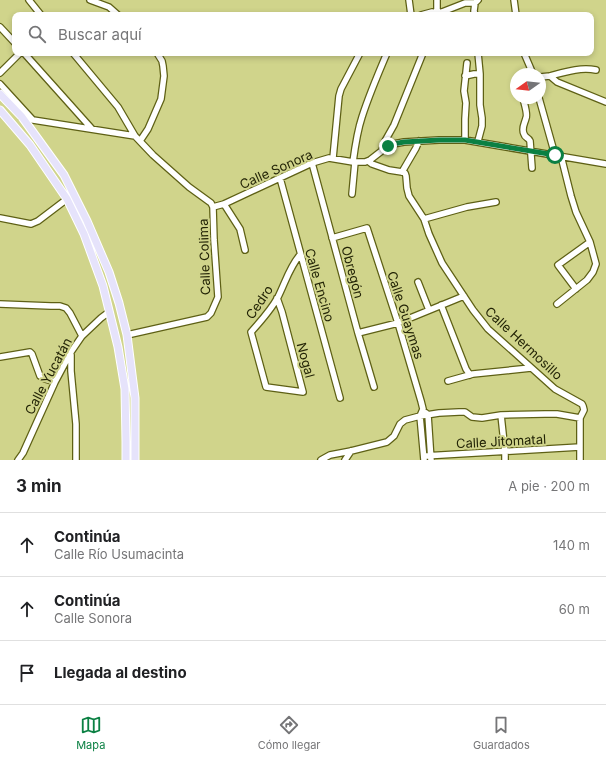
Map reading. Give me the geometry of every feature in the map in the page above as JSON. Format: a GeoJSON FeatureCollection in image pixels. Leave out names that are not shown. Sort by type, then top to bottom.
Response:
{"type":"FeatureCollection","features":[{"type":"Feature","properties":{"kind":"main road"},"geometry":{"type":"LineString","coordinates":[[0,94],[22,117],[64,175],[87,221],[109,272],[119,303],[126,335],[135,398],[135,460]]}},
{"type":"Feature","properties":{"kind":"main road"},"geometry":{"type":"LineString","coordinates":[[0,110],[30,145],[67,199],[84,234],[103,286],[118,347],[125,389],[126,460]]}},
{"type":"Feature","properties":{"kind":"street"},"geometry":{"type":"LineString","coordinates":[[29,0],[39,12]]}},
{"type":"Feature","properties":{"kind":"street"},"geometry":{"type":"LineString","coordinates":[[90,0],[109,7],[115,12]]}},
{"type":"Feature","properties":{"kind":"street"},"geometry":{"type":"LineString","coordinates":[[409,0],[411,12]]}},
{"type":"Feature","properties":{"kind":"street"},"geometry":{"type":"LineString","coordinates":[[437,0],[437,12]]}},
{"type":"Feature","properties":{"kind":"street"},"geometry":{"type":"LineString","coordinates":[[514,0],[516,12]]}},
{"type":"Feature","properties":{"kind":"street"},"geometry":{"type":"LineString","coordinates":[[442,12],[465,3],[476,1],[474,12]]}},
{"type":"Feature","properties":{"kind":"street"},"geometry":{"type":"LineString","coordinates":[[0,27],[12,40]]}},
{"type":"Feature","properties":{"kind":"street"},"geometry":{"type":"LineString","coordinates":[[0,73],[17,56]]}},
{"type":"Feature","properties":{"kind":"street"},"geometry":{"type":"LineString","coordinates":[[27,56],[92,129]]}},
{"type":"Feature","properties":{"kind":"street"},"geometry":{"type":"LineString","coordinates":[[76,56],[118,106],[135,136],[153,155],[189,187],[211,203],[213,207]]}},
{"type":"Feature","properties":{"kind":"street"},"geometry":{"type":"LineString","coordinates":[[140,141],[148,129],[161,99],[164,76],[162,61],[158,56]]}},
{"type":"Feature","properties":{"kind":"street"},"geometry":{"type":"LineString","coordinates":[[333,158],[339,96],[341,89],[358,56]]}},
{"type":"Feature","properties":{"kind":"street"},"geometry":{"type":"LineString","coordinates":[[352,194],[356,139],[369,96],[386,56]]}},
{"type":"Feature","properties":{"kind":"street"},"geometry":{"type":"LineString","coordinates":[[382,150],[394,125],[422,56]]}},
{"type":"Feature","properties":{"kind":"street"},"geometry":{"type":"LineString","coordinates":[[478,56],[482,126],[478,141]]}},
{"type":"Feature","properties":{"kind":"street"},"geometry":{"type":"LineString","coordinates":[[525,56],[530,68]]}},
{"type":"Feature","properties":{"kind":"street"},"geometry":{"type":"LineString","coordinates":[[465,140],[466,103],[464,91],[467,63]]}},
{"type":"Feature","properties":{"kind":"street"},"geometry":{"type":"LineString","coordinates":[[546,76],[580,69],[596,70]]}},
{"type":"Feature","properties":{"kind":"street"},"geometry":{"type":"LineString","coordinates":[[465,76],[480,74]]}},
{"type":"Feature","properties":{"kind":"street"},"geometry":{"type":"LineString","coordinates":[[550,76],[557,82],[606,102]]}},
{"type":"Feature","properties":{"kind":"street"},"geometry":{"type":"LineString","coordinates":[[0,84],[34,120]]}},
{"type":"Feature","properties":{"kind":"street"},"geometry":{"type":"LineString","coordinates":[[524,104],[527,116],[523,125],[523,133],[529,139],[532,168]]}},
{"type":"Feature","properties":{"kind":"street"},"geometry":{"type":"LineString","coordinates":[[541,104],[573,201],[590,242],[596,264],[593,272],[587,280],[557,304]]}},
{"type":"Feature","properties":{"kind":"street"},"geometry":{"type":"LineString","coordinates":[[22,117],[135,136]]}},
{"type":"Feature","properties":{"kind":"street"},"geometry":{"type":"LineString","coordinates":[[419,141],[404,172],[389,170],[368,161],[382,150],[393,144],[419,141],[465,140],[606,164]]}},
{"type":"Feature","properties":{"kind":"street","name":"Calle Sonora"},"geometry":{"type":"LineString","coordinates":[[213,207],[224,204],[312,163],[324,159],[333,158],[354,162],[368,161]]}},
{"type":"Feature","properties":{"kind":"street","name":"Obregón"},"geometry":{"type":"LineString","coordinates":[[312,163],[374,387]]}},
{"type":"Feature","properties":{"kind":"street","name":"Calle Hermosillo"},"geometry":{"type":"LineString","coordinates":[[404,172],[410,196],[424,219],[442,263],[473,310],[488,329],[555,389],[584,406],[584,410],[580,418]]}},
{"type":"Feature","properties":{"kind":"street","name":"Calle Encino"},"geometry":{"type":"LineString","coordinates":[[280,178],[340,398]]}},
{"type":"Feature","properties":{"kind":"street"},"geometry":{"type":"LineString","coordinates":[[0,218],[24,224],[31,224],[38,221],[67,199]]}},
{"type":"Feature","properties":{"kind":"street"},"geometry":{"type":"LineString","coordinates":[[424,219],[467,207],[496,202]]}},
{"type":"Feature","properties":{"kind":"street"},"geometry":{"type":"LineString","coordinates":[[224,204],[240,229],[245,250]]}},
{"type":"Feature","properties":{"kind":"street","name":"Calle Colima"},"geometry":{"type":"LineString","coordinates":[[126,335],[207,317],[211,313],[218,297],[213,207]]}},
{"type":"Feature","properties":{"kind":"street","name":"Calle Guaymas"},"geometry":{"type":"LineString","coordinates":[[332,238],[367,228],[398,322],[421,401],[422,408],[420,416],[424,458]]}},
{"type":"Feature","properties":{"kind":"street"},"geometry":{"type":"LineString","coordinates":[[576,289],[558,265],[590,242]]}},
{"type":"Feature","properties":{"kind":"street","name":"Cedro"},"geometry":{"type":"LineString","coordinates":[[266,386],[251,332],[277,298],[295,260],[300,255]]}},
{"type":"Feature","properties":{"kind":"street"},"geometry":{"type":"LineString","coordinates":[[418,282],[429,310]]}},
{"type":"Feature","properties":{"kind":"street"},"geometry":{"type":"LineString","coordinates":[[358,333],[398,322],[464,296]]}},
{"type":"Feature","properties":{"kind":"street","name":"Nogal"},"geometry":{"type":"LineString","coordinates":[[266,386],[303,392],[277,298]]}},
{"type":"Feature","properties":{"kind":"street"},"geometry":{"type":"LineString","coordinates":[[0,304],[60,306],[66,308],[82,336]]}},
{"type":"Feature","properties":{"kind":"street"},"geometry":{"type":"LineString","coordinates":[[442,305],[470,376]]}},
{"type":"Feature","properties":{"kind":"street","name":"Calle Yucatán"},"geometry":{"type":"LineString","coordinates":[[18,460],[71,352],[82,336],[101,318],[110,312]]}},
{"type":"Feature","properties":{"kind":"street"},"geometry":{"type":"LineString","coordinates":[[0,357],[30,352],[40,376],[55,382]]}},
{"type":"Feature","properties":{"kind":"street"},"geometry":{"type":"LineString","coordinates":[[71,352],[71,371],[76,424],[76,460]]}},
{"type":"Feature","properties":{"kind":"street"},"geometry":{"type":"LineString","coordinates":[[448,381],[473,374],[531,368]]}},
{"type":"Feature","properties":{"kind":"street","name":"Calle Guaymas"},"geometry":{"type":"LineString","coordinates":[[422,408],[428,415]]}},
{"type":"Feature","properties":{"kind":"street"},"geometry":{"type":"LineString","coordinates":[[321,460],[330,455],[351,452],[387,442],[394,436],[400,424],[405,420],[420,416],[459,412],[465,412],[472,417],[482,418],[500,415],[545,414],[557,414],[580,418],[580,460]]}},
{"type":"Feature","properties":{"kind":"street"},"geometry":{"type":"LineString","coordinates":[[428,415],[431,458]]}},
{"type":"Feature","properties":{"kind":"street"},"geometry":{"type":"LineString","coordinates":[[500,415],[505,460]]}},
{"type":"Feature","properties":{"kind":"street","name":"Calle Jitomatal"},"geometry":{"type":"LineString","coordinates":[[424,458],[580,447]]}},
{"type":"Feature","properties":{"kind":"street"},"geometry":{"type":"LineString","coordinates":[[345,460],[351,452]]}},
{"type":"Feature","properties":{"kind":"route"},"geometry":{"type":"LineString","coordinates":[[388,146],[404,142],[465,140],[555,155]]}}]}
